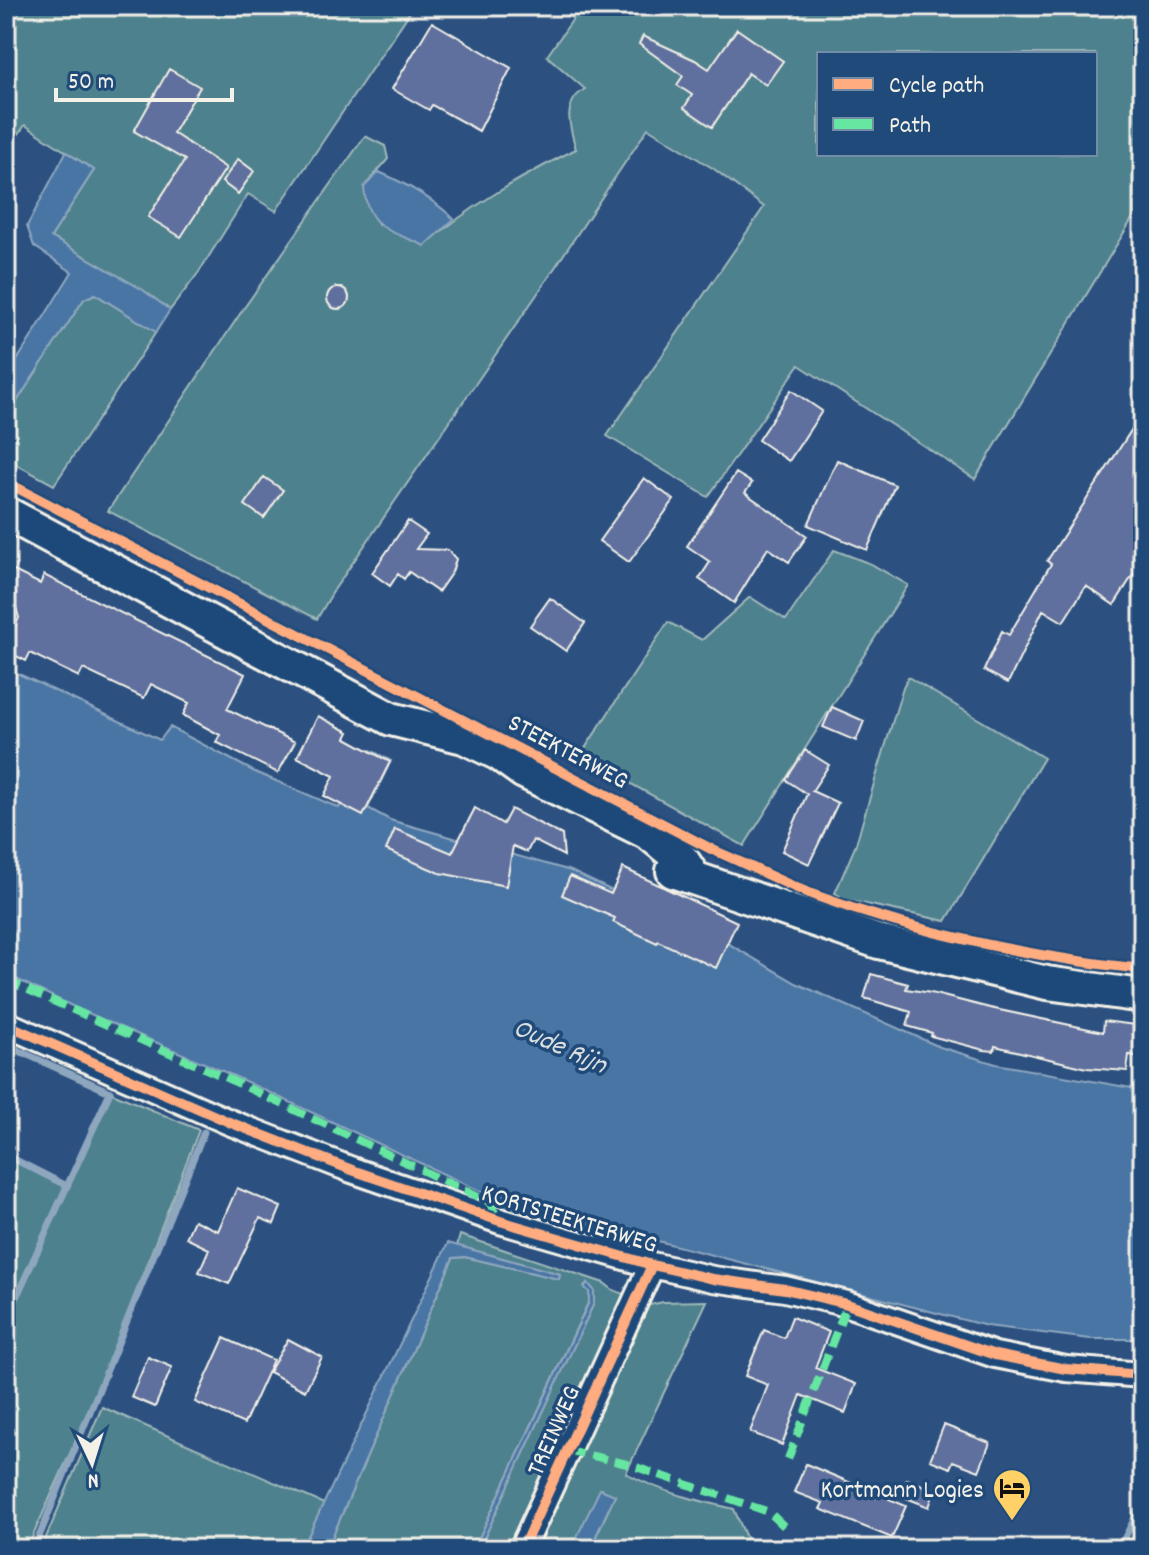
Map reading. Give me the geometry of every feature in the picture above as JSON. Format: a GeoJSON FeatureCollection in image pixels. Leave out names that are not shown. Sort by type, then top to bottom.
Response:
{"type":"FeatureCollection","features":[{"type":"Feature","properties":{"kind":"main road","name":"STEEKTERWEG"},"geometry":{"type":"LineString","coordinates":[[6,513],[391,719],[410,738],[445,756],[494,769],[524,772],[650,834],[683,861],[694,878],[879,942],[1047,983],[1143,996]]}},
{"type":"Feature","properties":{"kind":"street","name":"KORTSTEEKTERWEG"},"geometry":{"type":"LineString","coordinates":[[6,1024],[229,1122],[352,1170],[500,1221],[652,1265],[713,1279],[785,1289],[847,1304],[995,1355],[1033,1364],[1143,1375]]}},
{"type":"Feature","properties":{"kind":"street","name":"TREINWEG"},"geometry":{"type":"LineString","coordinates":[[522,1549],[652,1265]]}},
{"type":"Feature","properties":{"kind":"green space"},"geometry":{"type":"Polygon","coordinates":[[[6,6],[414,6],[276,211],[248,194],[199,272],[170,310],[143,290],[51,237],[94,170],[25,125],[6,152],[6,6]]]}},
{"type":"Feature","properties":{"kind":"green space"},"geometry":{"type":"Polygon","coordinates":[[[553,6],[1143,6],[1143,201],[975,479],[799,365],[708,497],[607,436],[764,207],[714,169],[648,128],[317,619],[108,511],[244,308],[365,136],[385,146],[388,159],[364,187],[378,224],[425,245],[497,192],[576,149],[570,108],[585,89],[547,56],[573,19],[553,6]]]}},
{"type":"Feature","properties":{"kind":"green space"},"geometry":{"type":"Polygon","coordinates":[[[95,294],[156,332],[54,485],[6,459],[6,418],[84,299],[95,294]]]}},
{"type":"Feature","properties":{"kind":"green space"},"geometry":{"type":"Polygon","coordinates":[[[834,550],[871,564],[908,585],[744,846],[580,756],[668,622],[702,640],[750,597],[786,620],[834,550]]]}},
{"type":"Feature","properties":{"kind":"green space"},"geometry":{"type":"Polygon","coordinates":[[[908,677],[1044,758],[946,921],[847,900],[835,893],[855,847],[908,677]]]}},
{"type":"Feature","properties":{"kind":"green space"},"geometry":{"type":"Polygon","coordinates":[[[110,1092],[199,1130],[93,1402],[27,1549],[6,1549],[6,1322],[16,1300],[6,1319],[6,1155],[67,1185],[110,1092]]]}},
{"type":"Feature","properties":{"kind":"green space"},"geometry":{"type":"Polygon","coordinates":[[[460,1235],[604,1283],[613,1290],[650,1305],[707,1301],[626,1473],[692,1499],[734,1509],[747,1540],[759,1549],[590,1549],[615,1496],[601,1489],[571,1549],[479,1549],[594,1303],[589,1292],[589,1301],[474,1549],[327,1549],[453,1258],[465,1257],[559,1279],[560,1274],[457,1246],[460,1235]]]}},
{"type":"Feature","properties":{"kind":"green space"},"geometry":{"type":"Polygon","coordinates":[[[102,1407],[324,1504],[302,1549],[41,1549],[102,1407]]]}},
{"type":"Feature","properties":{"kind":"water"},"geometry":{"type":"Polygon","coordinates":[[[66,152],[94,170],[51,237],[143,290],[170,310],[156,332],[95,294],[84,299],[6,418],[6,378],[72,272],[34,246],[27,226],[66,152]]]}},
{"type":"Feature","properties":{"kind":"water"},"geometry":{"type":"Polygon","coordinates":[[[379,172],[419,192],[454,219],[425,246],[383,227],[370,212],[364,187],[379,172]]]}},
{"type":"Feature","properties":{"kind":"water","name":"Oude Rijn"},"geometry":{"type":"Polygon","coordinates":[[[6,668],[160,740],[170,727],[255,772],[339,808],[371,750],[391,761],[368,808],[390,820],[571,871],[669,914],[796,983],[940,1047],[996,1064],[1143,1090],[1143,1339],[1090,1339],[987,1326],[514,1207],[6,974],[6,668]]]}},
{"type":"Feature","properties":{"kind":"water"},"geometry":{"type":"Polygon","coordinates":[[[448,1243],[560,1274],[559,1279],[465,1257],[453,1258],[327,1549],[302,1549],[448,1243]]]}},
{"type":"Feature","properties":{"kind":"water"},"geometry":{"type":"Polygon","coordinates":[[[588,1283],[594,1290],[594,1303],[479,1549],[474,1549],[589,1302],[589,1292],[584,1287],[588,1283]]]}},
{"type":"Feature","properties":{"kind":"water"},"geometry":{"type":"Polygon","coordinates":[[[600,1489],[615,1495],[590,1549],[571,1549],[600,1489]]]}},
{"type":"Feature","properties":{"kind":"building"},"geometry":{"type":"Polygon","coordinates":[[[432,22],[511,68],[479,131],[432,105],[429,110],[392,89],[432,22]]]}},
{"type":"Feature","properties":{"kind":"building"},"geometry":{"type":"Polygon","coordinates":[[[737,29],[783,61],[766,85],[748,73],[712,127],[684,108],[692,95],[677,85],[683,76],[639,44],[643,36],[709,69],[737,29]]]}},
{"type":"Feature","properties":{"kind":"building"},"geometry":{"type":"Polygon","coordinates":[[[169,69],[200,87],[173,133],[226,168],[181,237],[148,217],[185,160],[134,131],[169,69]]]}},
{"type":"Feature","properties":{"kind":"building"},"geometry":{"type":"Polygon","coordinates":[[[238,159],[254,171],[238,194],[222,182],[238,159]]]}},
{"type":"Feature","properties":{"kind":"building"},"geometry":{"type":"Polygon","coordinates":[[[338,287],[346,290],[349,298],[346,306],[338,309],[330,306],[327,298],[330,290],[338,287]]]}},
{"type":"Feature","properties":{"kind":"building"},"geometry":{"type":"Polygon","coordinates":[[[791,390],[822,411],[789,461],[758,440],[791,390]]]}},
{"type":"Feature","properties":{"kind":"building"},"geometry":{"type":"Polygon","coordinates":[[[1143,412],[1143,559],[1114,605],[1086,586],[1063,622],[1043,610],[1008,683],[984,670],[1002,631],[1009,635],[1051,564],[1047,561],[1143,412]]]}},
{"type":"Feature","properties":{"kind":"building"},"geometry":{"type":"Polygon","coordinates":[[[837,460],[895,485],[867,550],[808,525],[837,460]]]}},
{"type":"Feature","properties":{"kind":"building"},"geometry":{"type":"Polygon","coordinates":[[[736,473],[752,483],[745,493],[807,536],[789,562],[768,548],[734,603],[699,579],[710,562],[687,546],[736,473]]]}},
{"type":"Feature","properties":{"kind":"building"},"geometry":{"type":"Polygon","coordinates":[[[264,477],[283,490],[264,518],[245,505],[264,477]]]}},
{"type":"Feature","properties":{"kind":"building"},"geometry":{"type":"Polygon","coordinates":[[[644,478],[674,500],[629,562],[599,541],[644,478]]]}},
{"type":"Feature","properties":{"kind":"building"},"geometry":{"type":"Polygon","coordinates":[[[408,521],[427,534],[416,549],[448,550],[456,559],[452,572],[438,592],[409,572],[404,579],[398,574],[390,586],[372,573],[408,521]]]}},
{"type":"Feature","properties":{"kind":"building"},"geometry":{"type":"Polygon","coordinates":[[[6,567],[40,584],[44,575],[245,674],[227,709],[295,742],[278,773],[216,742],[220,735],[183,715],[189,703],[151,684],[144,698],[83,669],[79,677],[30,653],[26,661],[6,651],[19,618],[14,601],[6,597],[6,567]]]}},
{"type":"Feature","properties":{"kind":"building"},"geometry":{"type":"Polygon","coordinates":[[[550,598],[585,623],[566,651],[530,626],[550,598]]]}},
{"type":"Feature","properties":{"kind":"building"},"geometry":{"type":"Polygon","coordinates":[[[832,707],[864,721],[856,741],[823,727],[832,707]]]}},
{"type":"Feature","properties":{"kind":"building"},"geometry":{"type":"Polygon","coordinates":[[[318,716],[349,732],[346,738],[390,762],[363,816],[324,796],[334,776],[297,757],[318,716]]]}},
{"type":"Feature","properties":{"kind":"building"},"geometry":{"type":"Polygon","coordinates":[[[805,750],[829,765],[812,791],[838,803],[809,864],[782,851],[807,794],[786,780],[805,750]]]}},
{"type":"Feature","properties":{"kind":"building"},"geometry":{"type":"Polygon","coordinates":[[[475,808],[503,824],[511,809],[562,835],[564,856],[533,840],[527,852],[513,846],[506,886],[440,873],[386,850],[395,829],[452,853],[475,808]]]}},
{"type":"Feature","properties":{"kind":"building"},"geometry":{"type":"Polygon","coordinates":[[[623,868],[737,922],[716,968],[657,943],[613,922],[615,918],[562,895],[570,876],[611,894],[623,868]]]}},
{"type":"Feature","properties":{"kind":"building"},"geometry":{"type":"Polygon","coordinates":[[[871,974],[908,984],[906,989],[1103,1032],[1104,1021],[1143,1026],[1143,1057],[1129,1055],[1127,1071],[1087,1068],[995,1046],[994,1051],[984,1050],[931,1036],[932,1033],[907,1026],[911,1012],[864,998],[871,974]]]}},
{"type":"Feature","properties":{"kind":"building"},"geometry":{"type":"Polygon","coordinates":[[[237,1188],[281,1207],[274,1224],[260,1218],[229,1284],[199,1272],[209,1249],[186,1238],[194,1220],[218,1231],[237,1188]]]}},
{"type":"Feature","properties":{"kind":"building"},"geometry":{"type":"Polygon","coordinates":[[[792,1317],[829,1332],[815,1368],[856,1384],[845,1413],[801,1395],[782,1445],[750,1432],[768,1385],[745,1376],[764,1330],[784,1338],[792,1317]]]}},
{"type":"Feature","properties":{"kind":"building"},"geometry":{"type":"Polygon","coordinates":[[[224,1338],[273,1360],[244,1424],[195,1402],[224,1338]]]}},
{"type":"Feature","properties":{"kind":"building"},"geometry":{"type":"Polygon","coordinates":[[[288,1339],[322,1357],[305,1391],[269,1372],[288,1339]]]}},
{"type":"Feature","properties":{"kind":"building"},"geometry":{"type":"Polygon","coordinates":[[[148,1357],[172,1367],[155,1407],[131,1397],[148,1357]]]}},
{"type":"Feature","properties":{"kind":"building"},"geometry":{"type":"Polygon","coordinates":[[[944,1425],[990,1443],[979,1471],[953,1461],[950,1468],[930,1460],[944,1425]]]}},
{"type":"Feature","properties":{"kind":"building"},"geometry":{"type":"Polygon","coordinates":[[[806,1464],[906,1506],[892,1538],[820,1509],[823,1503],[794,1492],[806,1464]]]}},
{"type":"Feature","properties":{"kind":"building"},"geometry":{"type":"Polygon","coordinates":[[[907,1479],[935,1490],[929,1507],[901,1496],[907,1479]]]}},
{"type":"Feature","properties":{"kind":"waterway"},"geometry":{"type":"LineString","coordinates":[[6,1045],[110,1092],[6,1320]]}},
{"type":"Feature","properties":{"kind":"waterway"},"geometry":{"type":"LineString","coordinates":[[34,1549],[204,1132]]}},
{"type":"Feature","properties":{"kind":"waterway"},"geometry":{"type":"LineString","coordinates":[[6,1155],[67,1186]]}},
{"type":"Feature","properties":{"kind":"waterway"},"geometry":{"type":"LineString","coordinates":[[1119,1549],[1143,1502]]}},
{"type":"Feature","properties":{"kind":"marked path"},"geometry":{"type":"LineString","coordinates":[[6,980],[233,1081],[489,1202],[500,1221]]}},
{"type":"Feature","properties":{"kind":"marked path"},"geometry":{"type":"LineString","coordinates":[[788,1459],[847,1304]]}},
{"type":"Feature","properties":{"kind":"marked path"},"geometry":{"type":"LineString","coordinates":[[567,1450],[627,1464],[769,1512],[787,1529]]}},
{"type":"Feature","properties":{"kind":"cycle path"},"geometry":{"type":"LineString","coordinates":[[6,482],[713,850],[801,890],[853,909],[976,942],[1143,969]]}},
{"type":"Feature","properties":{"kind":"cycle path"},"geometry":{"type":"LineString","coordinates":[[6,1024],[229,1122],[352,1170],[500,1221],[652,1265],[713,1279],[785,1289],[847,1304],[995,1355],[1066,1369],[1143,1375]]}},
{"type":"Feature","properties":{"kind":"cycle path"},"geometry":{"type":"LineString","coordinates":[[522,1549],[652,1265]]}},
{"type":"Feature","properties":{"kind":"place","name":"Kortmann Logies"},"geometry":{"type":"Point","coordinates":[1012,1522]}}]}
